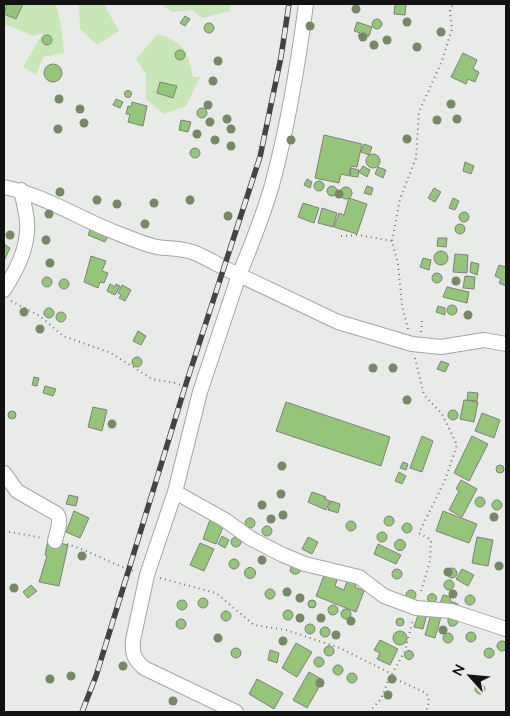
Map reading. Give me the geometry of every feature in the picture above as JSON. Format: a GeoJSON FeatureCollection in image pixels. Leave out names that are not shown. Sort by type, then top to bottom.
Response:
{"type":"FeatureCollection","features":[{"type":"Feature","properties":{"kind":"street"},"geometry":{"type":"LineString","coordinates":[[236,712],[144,668],[134,658],[132,651],[133,640],[147,576],[175,492],[200,392],[239,275],[268,197],[280,156],[306,4]]}},
{"type":"Feature","properties":{"kind":"street"},"geometry":{"type":"LineString","coordinates":[[4,187],[21,190],[58,205],[116,233],[155,246],[194,253],[338,322],[412,344],[442,347],[484,340],[506,344]]}},
{"type":"Feature","properties":{"kind":"street"},"geometry":{"type":"LineString","coordinates":[[7,295],[23,253],[26,236],[27,221],[21,190]]}},
{"type":"Feature","properties":{"kind":"street"},"geometry":{"type":"LineString","coordinates":[[4,473],[17,491],[60,517],[55,541]]}},
{"type":"Feature","properties":{"kind":"street"},"geometry":{"type":"LineString","coordinates":[[175,492],[225,520],[267,548],[305,564],[359,577],[384,596],[416,608],[451,611],[506,629]]}},
{"type":"Feature","properties":{"kind":"path"},"geometry":{"type":"LineString","coordinates":[[369,712],[381,699],[405,651],[430,561],[431,540],[419,534],[444,480],[457,445],[442,414],[424,395],[402,305],[398,264],[392,241],[400,200],[416,158],[419,112],[442,61],[452,29],[450,11],[454,4]]}},
{"type":"Feature","properties":{"kind":"path"},"geometry":{"type":"LineString","coordinates":[[341,236],[359,235],[392,241]]}},
{"type":"Feature","properties":{"kind":"path"},"geometry":{"type":"LineString","coordinates":[[7,295],[40,316],[63,336],[112,353],[152,379],[175,383],[200,392]]}},
{"type":"Feature","properties":{"kind":"path"},"geometry":{"type":"LineString","coordinates":[[4,531],[84,549],[125,569],[216,593],[254,624],[286,630],[340,648],[426,693],[429,696],[426,712]]}},
{"type":"Feature","properties":{"kind":"green space"},"geometry":{"type":"Polygon","coordinates":[[[4,4],[56,4],[64,53],[43,57],[36,75],[23,67],[43,33],[33,36],[4,25],[4,4]]]}},
{"type":"Feature","properties":{"kind":"green space"},"geometry":{"type":"Polygon","coordinates":[[[79,4],[105,4],[119,31],[97,45],[80,29],[79,4]]]}},
{"type":"Feature","properties":{"kind":"green space"},"geometry":{"type":"Polygon","coordinates":[[[161,4],[232,4],[229,11],[203,18],[192,10],[172,12],[161,4]]]}},
{"type":"Feature","properties":{"kind":"green space"},"geometry":{"type":"Polygon","coordinates":[[[158,34],[174,41],[184,49],[193,77],[200,77],[186,106],[164,114],[146,99],[146,74],[136,59],[158,34]]]}},
{"type":"Feature","properties":{"kind":"building"},"geometry":{"type":"Polygon","coordinates":[[[7,4],[23,4],[16,19],[4,14],[7,4]]]}},
{"type":"Feature","properties":{"kind":"building"},"geometry":{"type":"Polygon","coordinates":[[[395,4],[406,4],[405,15],[394,14],[395,4]]]}},
{"type":"Feature","properties":{"kind":"building"},"geometry":{"type":"Polygon","coordinates":[[[185,16],[190,19],[185,26],[180,23],[185,16]]]}},
{"type":"Feature","properties":{"kind":"building"},"geometry":{"type":"Polygon","coordinates":[[[375,19],[379,19],[382,24],[379,29],[375,29],[372,26],[372,22],[375,19]]]}},
{"type":"Feature","properties":{"kind":"building"},"geometry":{"type":"Polygon","coordinates":[[[357,22],[372,27],[366,39],[358,36],[360,33],[354,31],[357,22]]]}},
{"type":"Feature","properties":{"kind":"building"},"geometry":{"type":"Polygon","coordinates":[[[207,23],[211,23],[214,28],[213,32],[207,33],[204,30],[204,26],[207,23]]]}},
{"type":"Feature","properties":{"kind":"building"},"geometry":{"type":"Polygon","coordinates":[[[45,35],[49,35],[52,40],[51,44],[45,45],[42,42],[42,38],[45,35]]]}},
{"type":"Feature","properties":{"kind":"building"},"geometry":{"type":"Polygon","coordinates":[[[178,50],[182,50],[185,55],[184,59],[178,60],[175,57],[175,53],[178,50]]]}},
{"type":"Feature","properties":{"kind":"building"},"geometry":{"type":"Polygon","coordinates":[[[463,53],[477,60],[473,69],[479,72],[475,82],[468,79],[466,84],[451,77],[463,53]]]}},
{"type":"Feature","properties":{"kind":"building"},"geometry":{"type":"Polygon","coordinates":[[[53,64],[59,67],[62,73],[59,79],[53,82],[47,79],[44,73],[47,67],[53,64]]]}},
{"type":"Feature","properties":{"kind":"building"},"geometry":{"type":"Polygon","coordinates":[[[160,82],[177,86],[173,98],[157,93],[160,82]]]}},
{"type":"Feature","properties":{"kind":"building"},"geometry":{"type":"Polygon","coordinates":[[[128,90],[132,94],[128,98],[124,94],[128,90]]]}},
{"type":"Feature","properties":{"kind":"building"},"geometry":{"type":"Polygon","coordinates":[[[116,99],[123,102],[120,108],[113,105],[116,99]]]}},
{"type":"Feature","properties":{"kind":"building"},"geometry":{"type":"Polygon","coordinates":[[[132,102],[147,106],[143,126],[128,122],[130,114],[126,114],[128,106],[131,107],[132,102]]]}},
{"type":"Feature","properties":{"kind":"building"},"geometry":{"type":"Polygon","coordinates":[[[200,108],[204,108],[207,113],[204,118],[200,118],[197,115],[197,111],[200,108]]]}},
{"type":"Feature","properties":{"kind":"building"},"geometry":{"type":"Polygon","coordinates":[[[181,120],[191,122],[188,132],[179,130],[181,120]]]}},
{"type":"Feature","properties":{"kind":"building"},"geometry":{"type":"Polygon","coordinates":[[[324,135],[362,144],[357,167],[351,166],[349,176],[341,174],[339,183],[315,178],[324,135]]]}},
{"type":"Feature","properties":{"kind":"building"},"geometry":{"type":"Polygon","coordinates":[[[364,144],[372,147],[369,155],[361,152],[364,144]]]}},
{"type":"Feature","properties":{"kind":"building"},"geometry":{"type":"Polygon","coordinates":[[[193,148],[197,148],[200,153],[199,157],[193,158],[190,155],[190,151],[193,148]]]}},
{"type":"Feature","properties":{"kind":"building"},"geometry":{"type":"Polygon","coordinates":[[[370,154],[376,154],[380,161],[376,168],[370,168],[366,164],[366,158],[370,154]]]}},
{"type":"Feature","properties":{"kind":"building"},"geometry":{"type":"Polygon","coordinates":[[[465,162],[474,166],[471,174],[463,171],[465,162]]]}},
{"type":"Feature","properties":{"kind":"building"},"geometry":{"type":"Polygon","coordinates":[[[363,166],[370,170],[367,177],[359,172],[363,166]]]}},
{"type":"Feature","properties":{"kind":"building"},"geometry":{"type":"Polygon","coordinates":[[[378,167],[386,170],[383,178],[375,174],[378,167]]]}},
{"type":"Feature","properties":{"kind":"building"},"geometry":{"type":"Polygon","coordinates":[[[351,168],[359,170],[358,177],[350,176],[351,168]]]}},
{"type":"Feature","properties":{"kind":"building"},"geometry":{"type":"Polygon","coordinates":[[[307,179],[312,182],[310,188],[304,185],[307,179]]]}},
{"type":"Feature","properties":{"kind":"building"},"geometry":{"type":"Polygon","coordinates":[[[317,181],[321,181],[324,186],[323,190],[317,191],[314,188],[314,184],[317,181]]]}},
{"type":"Feature","properties":{"kind":"building"},"geometry":{"type":"Polygon","coordinates":[[[330,186],[334,186],[337,191],[336,195],[330,196],[327,193],[327,189],[330,186]]]}},
{"type":"Feature","properties":{"kind":"building"},"geometry":{"type":"Polygon","coordinates":[[[367,186],[373,188],[371,195],[364,193],[367,186]]]}},
{"type":"Feature","properties":{"kind":"building"},"geometry":{"type":"Polygon","coordinates":[[[344,187],[348,187],[352,193],[348,199],[344,199],[340,195],[340,191],[344,187]]]}},
{"type":"Feature","properties":{"kind":"building"},"geometry":{"type":"Polygon","coordinates":[[[434,188],[441,192],[435,202],[428,198],[434,188]]]}},
{"type":"Feature","properties":{"kind":"building"},"geometry":{"type":"Polygon","coordinates":[[[349,198],[367,204],[357,234],[334,227],[339,213],[344,215],[349,198]]]}},
{"type":"Feature","properties":{"kind":"building"},"geometry":{"type":"Polygon","coordinates":[[[453,198],[459,201],[455,210],[449,208],[453,198]]]}},
{"type":"Feature","properties":{"kind":"building"},"geometry":{"type":"Polygon","coordinates":[[[303,203],[319,208],[314,223],[298,217],[303,203]]]}},
{"type":"Feature","properties":{"kind":"building"},"geometry":{"type":"Polygon","coordinates":[[[322,208],[337,213],[333,227],[318,223],[322,208]]]}},
{"type":"Feature","properties":{"kind":"building"},"geometry":{"type":"Polygon","coordinates":[[[462,212],[466,212],[469,217],[468,221],[462,222],[459,219],[459,215],[462,212]]]}},
{"type":"Feature","properties":{"kind":"building"},"geometry":{"type":"Polygon","coordinates":[[[458,224],[462,224],[465,229],[464,233],[458,234],[455,231],[455,227],[458,224]]]}},
{"type":"Feature","properties":{"kind":"building"},"geometry":{"type":"Polygon","coordinates":[[[92,225],[110,232],[105,242],[88,235],[92,225]]]}},
{"type":"Feature","properties":{"kind":"building"},"geometry":{"type":"Polygon","coordinates":[[[438,238],[447,238],[446,247],[437,246],[438,238]]]}},
{"type":"Feature","properties":{"kind":"building"},"geometry":{"type":"Polygon","coordinates":[[[4,244],[10,248],[4,261],[4,244]]]}},
{"type":"Feature","properties":{"kind":"building"},"geometry":{"type":"Polygon","coordinates":[[[441,251],[446,253],[448,258],[446,263],[441,265],[436,263],[434,258],[436,253],[441,251]]]}},
{"type":"Feature","properties":{"kind":"building"},"geometry":{"type":"Polygon","coordinates":[[[455,254],[468,255],[467,273],[453,272],[455,254]]]}},
{"type":"Feature","properties":{"kind":"building"},"geometry":{"type":"Polygon","coordinates":[[[91,256],[106,261],[102,271],[108,273],[104,283],[100,282],[98,288],[84,282],[91,256]]]}},
{"type":"Feature","properties":{"kind":"building"},"geometry":{"type":"Polygon","coordinates":[[[423,258],[431,260],[429,270],[420,267],[423,258]]]}},
{"type":"Feature","properties":{"kind":"building"},"geometry":{"type":"Polygon","coordinates":[[[471,262],[479,264],[477,275],[470,272],[471,262]]]}},
{"type":"Feature","properties":{"kind":"building"},"geometry":{"type":"Polygon","coordinates":[[[499,265],[506,267],[506,286],[499,283],[501,279],[495,276],[499,265]]]}},
{"type":"Feature","properties":{"kind":"building"},"geometry":{"type":"Polygon","coordinates":[[[435,273],[439,273],[442,278],[441,282],[435,283],[432,280],[432,276],[435,273]]]}},
{"type":"Feature","properties":{"kind":"building"},"geometry":{"type":"Polygon","coordinates":[[[465,276],[475,277],[474,289],[463,288],[465,276]]]}},
{"type":"Feature","properties":{"kind":"building"},"geometry":{"type":"Polygon","coordinates":[[[45,277],[49,277],[52,282],[51,286],[45,287],[42,284],[42,280],[45,277]]]}},
{"type":"Feature","properties":{"kind":"building"},"geometry":{"type":"Polygon","coordinates":[[[62,279],[66,279],[69,284],[68,288],[62,289],[59,286],[59,282],[62,279]]]}},
{"type":"Feature","properties":{"kind":"building"},"geometry":{"type":"Polygon","coordinates":[[[110,284],[115,287],[116,284],[120,286],[115,295],[107,291],[110,284]]]}},
{"type":"Feature","properties":{"kind":"building"},"geometry":{"type":"Polygon","coordinates":[[[122,285],[131,290],[125,301],[119,298],[121,295],[118,293],[122,285]]]}},
{"type":"Feature","properties":{"kind":"building"},"geometry":{"type":"Polygon","coordinates":[[[447,287],[469,292],[467,303],[443,297],[447,287]]]}},
{"type":"Feature","properties":{"kind":"building"},"geometry":{"type":"Polygon","coordinates":[[[450,305],[454,305],[457,310],[456,314],[450,315],[447,312],[447,308],[450,305]]]}},
{"type":"Feature","properties":{"kind":"building"},"geometry":{"type":"Polygon","coordinates":[[[438,306],[445,308],[445,315],[436,312],[438,306]]]}},
{"type":"Feature","properties":{"kind":"building"},"geometry":{"type":"Polygon","coordinates":[[[47,308],[51,308],[54,313],[53,317],[47,318],[44,315],[44,311],[47,308]]]}},
{"type":"Feature","properties":{"kind":"building"},"geometry":{"type":"Polygon","coordinates":[[[59,312],[63,312],[66,317],[65,321],[59,322],[56,319],[56,315],[59,312]]]}},
{"type":"Feature","properties":{"kind":"building"},"geometry":{"type":"Polygon","coordinates":[[[138,331],[146,336],[141,345],[133,341],[138,331]]]}},
{"type":"Feature","properties":{"kind":"building"},"geometry":{"type":"Polygon","coordinates":[[[135,357],[139,357],[142,362],[141,366],[135,367],[132,364],[132,360],[135,357]]]}},
{"type":"Feature","properties":{"kind":"building"},"geometry":{"type":"Polygon","coordinates":[[[441,361],[449,364],[445,372],[437,369],[441,361]]]}},
{"type":"Feature","properties":{"kind":"building"},"geometry":{"type":"Polygon","coordinates":[[[34,377],[39,378],[37,386],[32,385],[34,377]]]}},
{"type":"Feature","properties":{"kind":"building"},"geometry":{"type":"Polygon","coordinates":[[[45,386],[56,389],[53,396],[43,393],[45,386]]]}},
{"type":"Feature","properties":{"kind":"building"},"geometry":{"type":"Polygon","coordinates":[[[468,392],[478,393],[477,401],[467,400],[468,392]]]}},
{"type":"Feature","properties":{"kind":"building"},"geometry":{"type":"Polygon","coordinates":[[[464,400],[478,402],[474,422],[460,419],[464,400]]]}},
{"type":"Feature","properties":{"kind":"building"},"geometry":{"type":"Polygon","coordinates":[[[286,402],[390,437],[381,466],[276,431],[286,402]]]}},
{"type":"Feature","properties":{"kind":"building"},"geometry":{"type":"Polygon","coordinates":[[[93,407],[107,410],[102,431],[88,427],[93,407]]]}},
{"type":"Feature","properties":{"kind":"building"},"geometry":{"type":"Polygon","coordinates":[[[451,410],[455,410],[458,415],[457,419],[451,420],[448,417],[448,413],[451,410]]]}},
{"type":"Feature","properties":{"kind":"building"},"geometry":{"type":"Polygon","coordinates":[[[12,411],[16,415],[12,419],[8,415],[12,411]]]}},
{"type":"Feature","properties":{"kind":"building"},"geometry":{"type":"Polygon","coordinates":[[[482,413],[500,420],[494,438],[475,431],[482,413]]]}},
{"type":"Feature","properties":{"kind":"building"},"geometry":{"type":"Polygon","coordinates":[[[422,436],[433,441],[422,472],[410,468],[422,436]]]}},
{"type":"Feature","properties":{"kind":"building"},"geometry":{"type":"Polygon","coordinates":[[[472,436],[488,444],[469,481],[454,473],[472,436]]]}},
{"type":"Feature","properties":{"kind":"building"},"geometry":{"type":"Polygon","coordinates":[[[403,462],[408,464],[406,470],[400,468],[403,462]]]}},
{"type":"Feature","properties":{"kind":"building"},"geometry":{"type":"Polygon","coordinates":[[[500,465],[504,469],[500,473],[496,469],[500,465]]]}},
{"type":"Feature","properties":{"kind":"building"},"geometry":{"type":"Polygon","coordinates":[[[399,472],[406,476],[402,484],[395,481],[399,472]]]}},
{"type":"Feature","properties":{"kind":"building"},"geometry":{"type":"Polygon","coordinates":[[[461,480],[477,489],[462,517],[449,510],[459,491],[456,489],[461,480]]]}},
{"type":"Feature","properties":{"kind":"building"},"geometry":{"type":"Polygon","coordinates":[[[312,492],[326,497],[325,499],[330,501],[326,510],[308,502],[312,492]]]}},
{"type":"Feature","properties":{"kind":"building"},"geometry":{"type":"Polygon","coordinates":[[[69,495],[78,497],[76,506],[66,504],[69,495]]]}},
{"type":"Feature","properties":{"kind":"building"},"geometry":{"type":"Polygon","coordinates":[[[478,497],[482,497],[485,502],[484,506],[478,507],[475,504],[475,500],[478,497]]]}},
{"type":"Feature","properties":{"kind":"building"},"geometry":{"type":"Polygon","coordinates":[[[495,500],[499,500],[502,505],[501,509],[495,510],[492,507],[492,503],[495,500]]]}},
{"type":"Feature","properties":{"kind":"building"},"geometry":{"type":"Polygon","coordinates":[[[331,501],[340,504],[338,513],[328,510],[331,501]]]}},
{"type":"Feature","properties":{"kind":"building"},"geometry":{"type":"Polygon","coordinates":[[[74,511],[89,518],[80,538],[66,532],[74,511]]]}},
{"type":"Feature","properties":{"kind":"building"},"geometry":{"type":"Polygon","coordinates":[[[443,511],[477,524],[469,543],[436,531],[443,511]]]}},
{"type":"Feature","properties":{"kind":"building"},"geometry":{"type":"Polygon","coordinates":[[[387,516],[391,516],[394,521],[393,525],[387,526],[384,523],[384,519],[387,516]]]}},
{"type":"Feature","properties":{"kind":"building"},"geometry":{"type":"Polygon","coordinates":[[[211,517],[225,522],[216,544],[203,539],[211,517]]]}},
{"type":"Feature","properties":{"kind":"building"},"geometry":{"type":"Polygon","coordinates":[[[248,518],[252,518],[255,523],[254,527],[248,528],[245,525],[245,521],[248,518]]]}},
{"type":"Feature","properties":{"kind":"building"},"geometry":{"type":"Polygon","coordinates":[[[349,521],[353,521],[356,526],[355,530],[349,531],[346,528],[346,524],[349,521]]]}},
{"type":"Feature","properties":{"kind":"building"},"geometry":{"type":"Polygon","coordinates":[[[405,523],[409,523],[412,528],[411,532],[405,533],[402,530],[402,526],[405,523]]]}},
{"type":"Feature","properties":{"kind":"building"},"geometry":{"type":"Polygon","coordinates":[[[265,526],[269,526],[272,531],[271,535],[265,536],[262,533],[262,529],[265,526]]]}},
{"type":"Feature","properties":{"kind":"building"},"geometry":{"type":"Polygon","coordinates":[[[380,532],[384,532],[387,537],[386,541],[380,542],[377,539],[377,535],[380,532]]]}},
{"type":"Feature","properties":{"kind":"building"},"geometry":{"type":"Polygon","coordinates":[[[222,536],[229,540],[225,548],[218,544],[222,536]]]}},
{"type":"Feature","properties":{"kind":"building"},"geometry":{"type":"Polygon","coordinates":[[[234,537],[238,537],[241,542],[240,546],[234,547],[231,544],[231,540],[234,537]]]}},
{"type":"Feature","properties":{"kind":"building"},"geometry":{"type":"Polygon","coordinates":[[[308,537],[318,542],[312,554],[302,549],[308,537]]]}},
{"type":"Feature","properties":{"kind":"building"},"geometry":{"type":"Polygon","coordinates":[[[477,537],[493,540],[488,566],[472,563],[477,537]]]}},
{"type":"Feature","properties":{"kind":"building"},"geometry":{"type":"Polygon","coordinates":[[[48,540],[68,545],[59,586],[39,582],[47,556],[45,555],[48,540]]]}},
{"type":"Feature","properties":{"kind":"building"},"geometry":{"type":"Polygon","coordinates":[[[398,540],[402,540],[405,545],[404,549],[398,550],[395,547],[395,543],[398,540]]]}},
{"type":"Feature","properties":{"kind":"building"},"geometry":{"type":"Polygon","coordinates":[[[200,543],[214,549],[204,571],[190,565],[200,543]]]}},
{"type":"Feature","properties":{"kind":"building"},"geometry":{"type":"Polygon","coordinates":[[[378,544],[401,555],[396,564],[374,554],[378,544]]]}},
{"type":"Feature","properties":{"kind":"building"},"geometry":{"type":"Polygon","coordinates":[[[232,559],[236,559],[239,564],[238,568],[232,569],[229,566],[229,562],[232,559]]]}},
{"type":"Feature","properties":{"kind":"building"},"geometry":{"type":"Polygon","coordinates":[[[294,564],[301,568],[297,574],[293,574],[290,571],[294,564]]]}},
{"type":"Feature","properties":{"kind":"building"},"geometry":{"type":"Polygon","coordinates":[[[248,568],[252,568],[255,573],[254,577],[248,578],[245,575],[245,571],[248,568]]]}},
{"type":"Feature","properties":{"kind":"building"},"geometry":{"type":"Polygon","coordinates":[[[450,568],[454,568],[457,573],[456,577],[450,578],[447,575],[447,571],[450,568]]]}},
{"type":"Feature","properties":{"kind":"building"},"geometry":{"type":"Polygon","coordinates":[[[395,569],[399,569],[402,574],[401,578],[395,579],[392,576],[392,572],[395,569]]]}},
{"type":"Feature","properties":{"kind":"building"},"geometry":{"type":"Polygon","coordinates":[[[462,569],[474,575],[468,586],[456,579],[462,569]]]}},
{"type":"Feature","properties":{"kind":"building"},"geometry":{"type":"Polygon","coordinates":[[[325,573],[338,577],[335,586],[344,590],[347,581],[356,584],[355,587],[364,591],[356,612],[316,596],[325,573]]]}},
{"type":"Feature","properties":{"kind":"building"},"geometry":{"type":"Polygon","coordinates":[[[447,580],[451,580],[454,585],[453,589],[447,590],[444,587],[444,583],[447,580]]]}},
{"type":"Feature","properties":{"kind":"building"},"geometry":{"type":"Polygon","coordinates":[[[31,585],[37,591],[28,598],[23,592],[31,585]]]}},
{"type":"Feature","properties":{"kind":"building"},"geometry":{"type":"Polygon","coordinates":[[[268,589],[272,589],[275,594],[274,598],[268,599],[265,596],[265,592],[268,589]]]}},
{"type":"Feature","properties":{"kind":"building"},"geometry":{"type":"Polygon","coordinates":[[[409,590],[413,590],[416,595],[415,599],[409,600],[406,597],[406,593],[409,590]]]}},
{"type":"Feature","properties":{"kind":"building"},"geometry":{"type":"Polygon","coordinates":[[[432,593],[437,598],[432,603],[427,598],[432,593]]]}},
{"type":"Feature","properties":{"kind":"building"},"geometry":{"type":"Polygon","coordinates":[[[443,595],[451,597],[450,601],[458,604],[456,608],[440,604],[443,595]]]}},
{"type":"Feature","properties":{"kind":"building"},"geometry":{"type":"Polygon","coordinates":[[[468,595],[472,595],[475,600],[474,604],[468,605],[465,602],[465,598],[468,595]]]}},
{"type":"Feature","properties":{"kind":"building"},"geometry":{"type":"Polygon","coordinates":[[[201,598],[205,598],[208,603],[207,607],[201,608],[198,605],[198,601],[201,598]]]}},
{"type":"Feature","properties":{"kind":"building"},"geometry":{"type":"Polygon","coordinates":[[[180,600],[184,600],[187,605],[186,609],[180,610],[177,607],[177,603],[180,600]]]}},
{"type":"Feature","properties":{"kind":"building"},"geometry":{"type":"Polygon","coordinates":[[[312,600],[316,604],[312,608],[308,604],[312,600]]]}},
{"type":"Feature","properties":{"kind":"building"},"geometry":{"type":"Polygon","coordinates":[[[331,605],[335,605],[338,610],[335,615],[331,615],[328,612],[328,608],[331,605]]]}},
{"type":"Feature","properties":{"kind":"building"},"geometry":{"type":"Polygon","coordinates":[[[344,609],[348,609],[351,614],[350,618],[344,619],[341,616],[341,612],[344,609]]]}},
{"type":"Feature","properties":{"kind":"building"},"geometry":{"type":"Polygon","coordinates":[[[286,610],[290,610],[293,615],[292,619],[286,620],[283,617],[283,613],[286,610]]]}},
{"type":"Feature","properties":{"kind":"building"},"geometry":{"type":"Polygon","coordinates":[[[226,611],[231,616],[226,621],[221,616],[226,611]]]}},
{"type":"Feature","properties":{"kind":"building"},"geometry":{"type":"Polygon","coordinates":[[[419,612],[427,614],[423,629],[414,627],[419,612]]]}},
{"type":"Feature","properties":{"kind":"building"},"geometry":{"type":"Polygon","coordinates":[[[431,614],[441,617],[435,638],[425,635],[431,614]]]}},
{"type":"Feature","properties":{"kind":"building"},"geometry":{"type":"Polygon","coordinates":[[[451,616],[458,620],[454,626],[450,626],[448,622],[448,618],[451,616]]]}},
{"type":"Feature","properties":{"kind":"building"},"geometry":{"type":"Polygon","coordinates":[[[400,618],[404,622],[400,626],[396,622],[400,618]]]}},
{"type":"Feature","properties":{"kind":"building"},"geometry":{"type":"Polygon","coordinates":[[[179,619],[183,619],[186,624],[185,628],[179,629],[176,626],[176,622],[179,619]]]}},
{"type":"Feature","properties":{"kind":"building"},"geometry":{"type":"Polygon","coordinates":[[[308,624],[312,624],[315,629],[314,633],[308,634],[305,631],[305,627],[308,624]]]}},
{"type":"Feature","properties":{"kind":"building"},"geometry":{"type":"Polygon","coordinates":[[[323,627],[327,627],[330,632],[329,636],[323,637],[320,634],[320,630],[323,627]]]}},
{"type":"Feature","properties":{"kind":"building"},"geometry":{"type":"Polygon","coordinates":[[[397,631],[403,631],[407,638],[403,645],[397,645],[393,641],[393,635],[397,631]]]}},
{"type":"Feature","properties":{"kind":"building"},"geometry":{"type":"Polygon","coordinates":[[[469,632],[473,632],[476,637],[475,641],[469,642],[466,639],[466,635],[469,632]]]}},
{"type":"Feature","properties":{"kind":"building"},"geometry":{"type":"Polygon","coordinates":[[[446,633],[450,633],[453,638],[452,642],[446,643],[443,640],[443,636],[446,633]]]}},
{"type":"Feature","properties":{"kind":"building"},"geometry":{"type":"Polygon","coordinates":[[[380,640],[398,649],[390,665],[377,659],[380,653],[374,650],[380,640]]]}},
{"type":"Feature","properties":{"kind":"building"},"geometry":{"type":"Polygon","coordinates":[[[502,641],[507,646],[502,651],[497,646],[502,641]]]}},
{"type":"Feature","properties":{"kind":"building"},"geometry":{"type":"Polygon","coordinates":[[[296,643],[312,652],[297,677],[282,668],[296,643]]]}},
{"type":"Feature","properties":{"kind":"building"},"geometry":{"type":"Polygon","coordinates":[[[327,646],[331,646],[334,651],[333,655],[327,656],[324,653],[324,649],[327,646]]]}},
{"type":"Feature","properties":{"kind":"building"},"geometry":{"type":"Polygon","coordinates":[[[234,648],[238,648],[241,653],[240,657],[234,658],[231,655],[231,651],[234,648]]]}},
{"type":"Feature","properties":{"kind":"building"},"geometry":{"type":"Polygon","coordinates":[[[487,648],[491,648],[494,653],[493,657],[487,658],[484,655],[484,651],[487,648]]]}},
{"type":"Feature","properties":{"kind":"building"},"geometry":{"type":"Polygon","coordinates":[[[270,650],[279,653],[277,663],[268,660],[270,650]]]}},
{"type":"Feature","properties":{"kind":"building"},"geometry":{"type":"Polygon","coordinates":[[[409,651],[413,655],[409,659],[405,655],[409,651]]]}},
{"type":"Feature","properties":{"kind":"building"},"geometry":{"type":"Polygon","coordinates":[[[317,657],[321,657],[324,662],[323,666],[317,667],[314,664],[314,660],[317,657]]]}},
{"type":"Feature","properties":{"kind":"building"},"geometry":{"type":"Polygon","coordinates":[[[336,665],[340,665],[343,670],[342,674],[336,675],[333,672],[333,668],[336,665]]]}},
{"type":"Feature","properties":{"kind":"building"},"geometry":{"type":"Polygon","coordinates":[[[309,672],[323,680],[307,708],[293,700],[309,672]]]}},
{"type":"Feature","properties":{"kind":"building"},"geometry":{"type":"Polygon","coordinates":[[[350,673],[354,673],[357,678],[356,682],[350,683],[347,680],[347,676],[350,673]]]}},
{"type":"Feature","properties":{"kind":"building"},"geometry":{"type":"Polygon","coordinates":[[[257,679],[283,693],[274,709],[249,694],[257,679]]]}},
{"type":"Feature","properties":{"kind":"building"},"geometry":{"type":"Polygon","coordinates":[[[478,684],[482,684],[485,689],[484,693],[478,694],[475,691],[475,687],[478,684]]]}},
{"type":"Feature","properties":{"kind":"railway"},"geometry":{"type":"LineString","coordinates":[[82,712],[96,676],[185,387],[260,157],[281,57],[289,4]]}}]}
